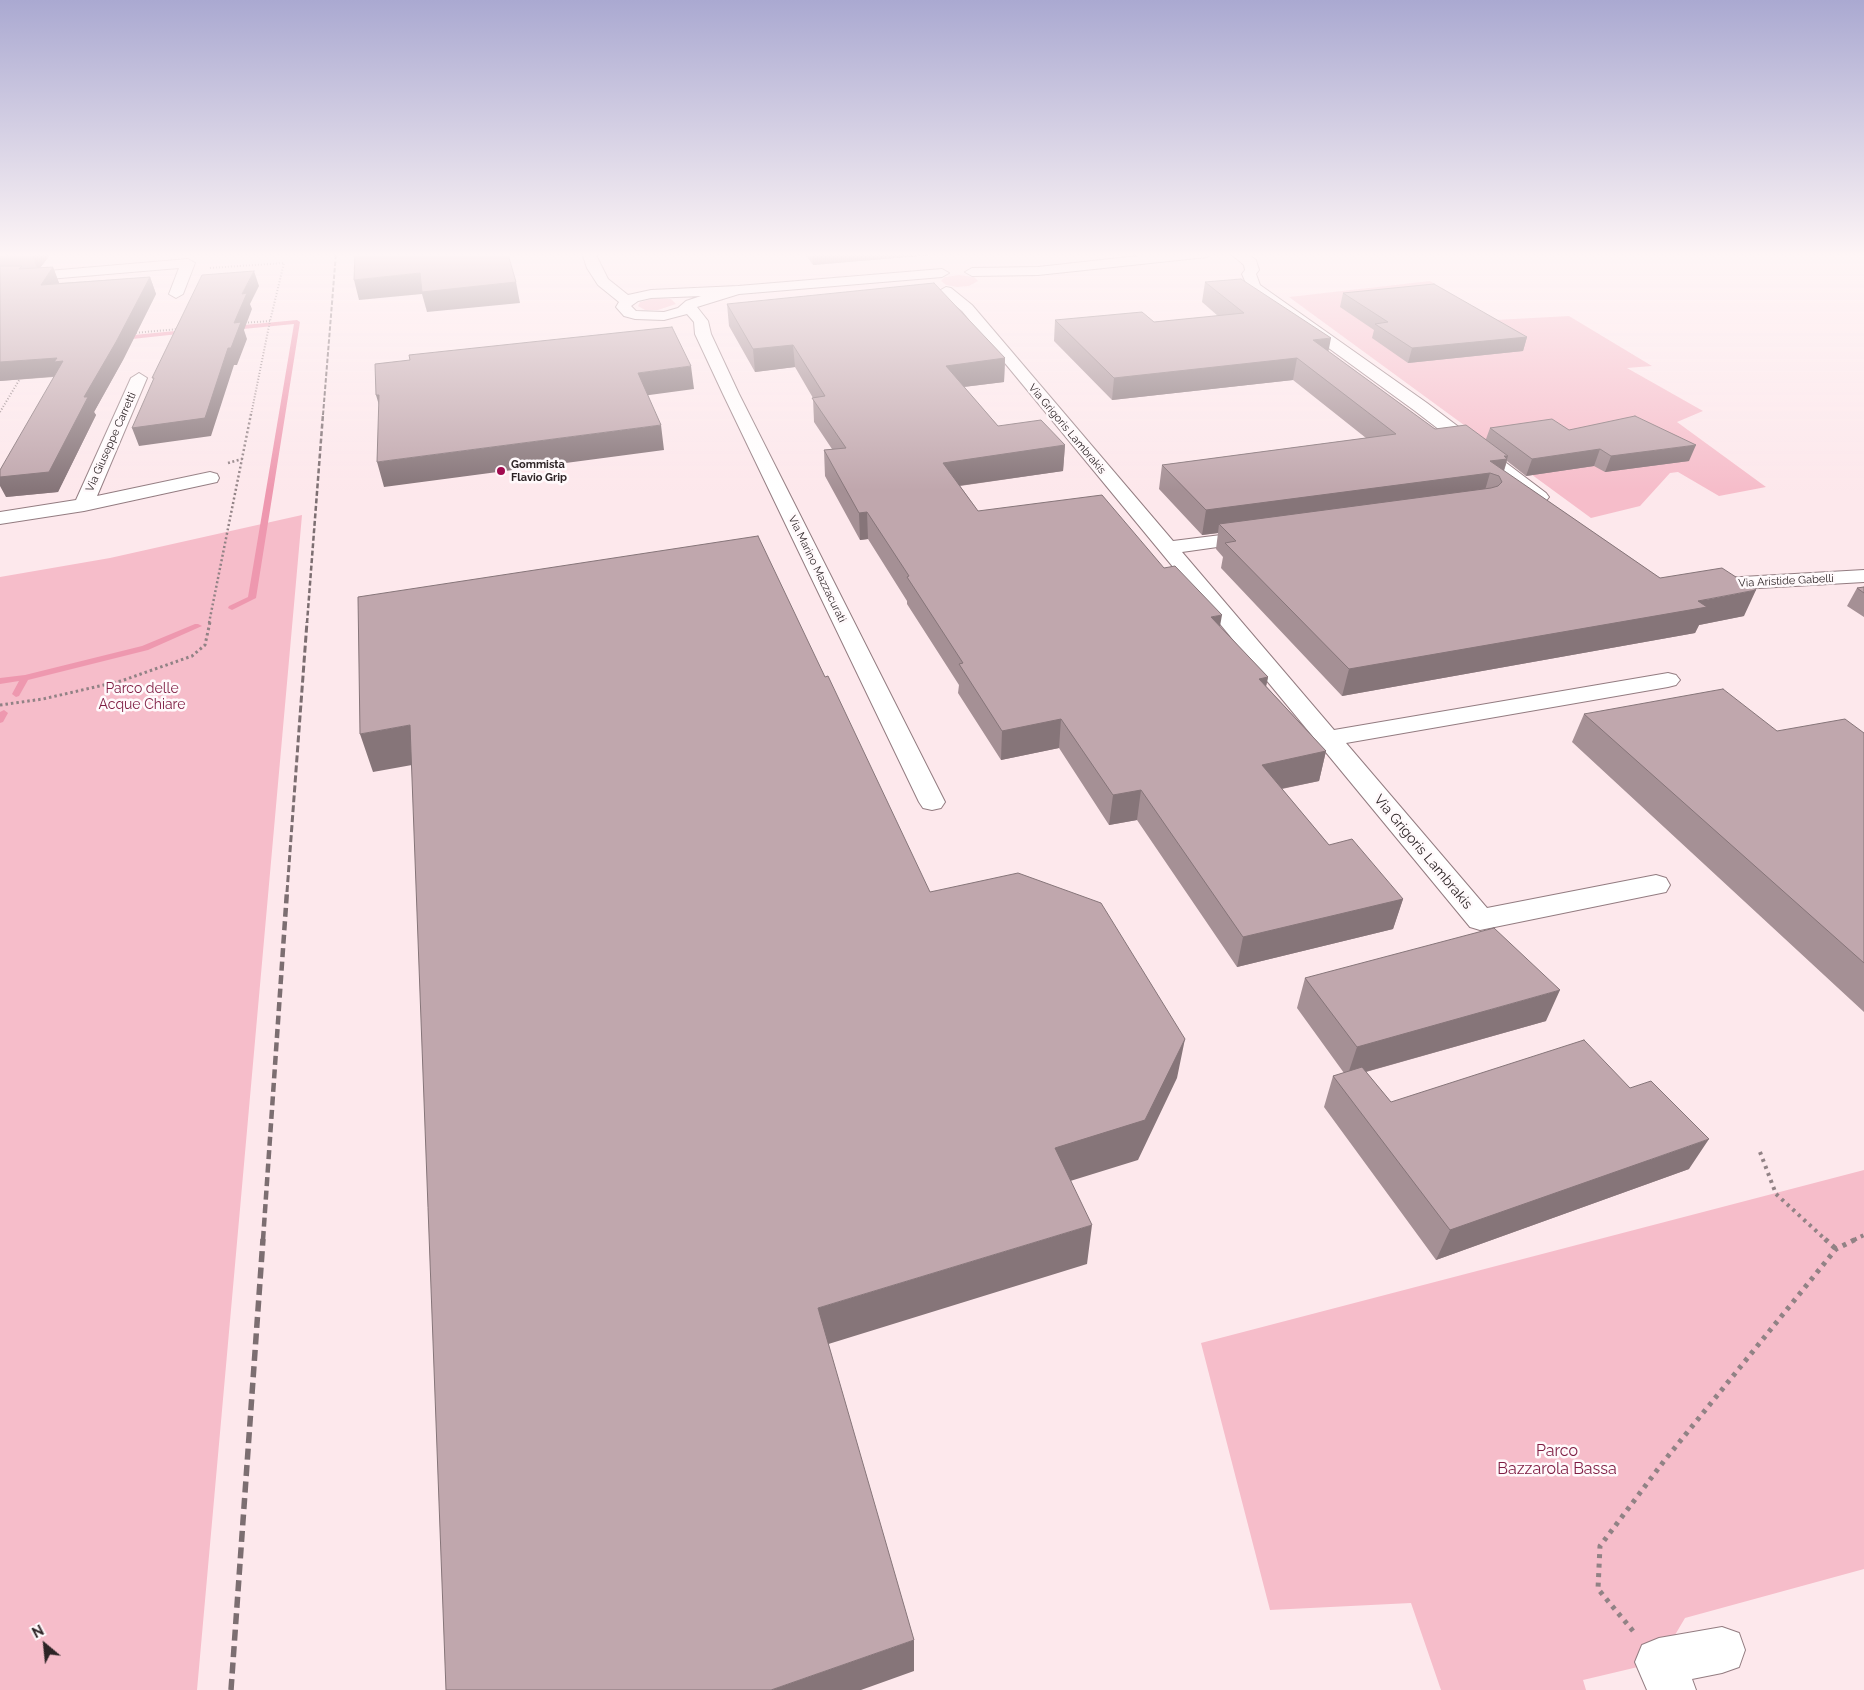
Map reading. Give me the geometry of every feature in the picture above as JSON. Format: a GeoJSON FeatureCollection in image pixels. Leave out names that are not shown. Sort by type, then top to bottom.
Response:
{"type":"FeatureCollection","features":[{"type":"Feature","properties":{"kind":"street","name":"Via Grigoris Lambrakis"},"geometry":{"type":"LineString","coordinates":[[985,332],[1480,920],[1656,884]]}},
{"type":"Feature","properties":{"kind":"street"},"geometry":{"type":"LineString","coordinates":[[1316,332],[1421,407],[1556,510]]}},
{"type":"Feature","properties":{"kind":"street","name":"Via Marino Mazzacurati"},"geometry":{"type":"LineString","coordinates":[[703,334],[932,802]]}},
{"type":"Feature","properties":{"kind":"street","name":"Via Giuseppe Carretti"},"geometry":{"type":"LineString","coordinates":[[84,505],[139,378]]}},
{"type":"Feature","properties":{"kind":"street","name":"Via Giuseppe Carretti"},"geometry":{"type":"LineString","coordinates":[[0,518],[84,505],[210,478]]}},
{"type":"Feature","properties":{"kind":"street"},"geometry":{"type":"LineString","coordinates":[[1168,548],[1276,534]]}},
{"type":"Feature","properties":{"kind":"street","name":"Via Aristide Gabelli"},"geometry":{"type":"LineString","coordinates":[[1686,587],[1864,576]]}},
{"type":"Feature","properties":{"kind":"street"},"geometry":{"type":"LineString","coordinates":[[1328,739],[1668,680]]}},
{"type":"Feature","properties":{"kind":"street"},"geometry":{"type":"LineString","coordinates":[[1666,1676],[1722,1650]]}},
{"type":"Feature","properties":{"kind":"path"},"geometry":{"type":"LineString","coordinates":[[132,333],[146,332]]}},
{"type":"Feature","properties":{"kind":"path"},"geometry":{"type":"LineString","coordinates":[[0,705],[43,699],[121,681],[192,656],[205,645],[267,332]]}},
{"type":"Feature","properties":{"kind":"path"},"geometry":{"type":"LineString","coordinates":[[0,412],[24,372]]}},
{"type":"Feature","properties":{"kind":"path"},"geometry":{"type":"LineString","coordinates":[[1760,1152],[1776,1194],[1836,1249]]}},
{"type":"Feature","properties":{"kind":"path"},"geometry":{"type":"LineString","coordinates":[[1666,1676],[1598,1589],[1600,1546],[1664,1461],[1836,1249],[1864,1235]]}},
{"type":"Feature","properties":{"kind":"green space"},"geometry":{"type":"Polygon","coordinates":[[[1337,332],[1595,332],[1652,366],[1627,368],[1703,411],[1677,422],[1766,487],[1719,496],[1678,472],[1670,473],[1640,506],[1591,518],[1337,332]]]}},
{"type":"Feature","properties":{"kind":"green space","name":"Parco delle Acque Chiare"},"geometry":{"type":"Polygon","coordinates":[[[302,515],[197,1690],[0,1690],[0,577],[110,558],[302,515]]]}},
{"type":"Feature","properties":{"kind":"green space","name":"Parco Bazzarola Bassa"},"geometry":{"type":"Polygon","coordinates":[[[1864,1170],[1864,1569],[1685,1618],[1659,1662],[1583,1680],[1586,1690],[1441,1690],[1411,1603],[1270,1610],[1201,1343],[1864,1170]]]}},
{"type":"Feature","properties":{"kind":"building"},"geometry":{"type":"Polygon","coordinates":[[[0,332],[121,332],[84,397],[88,397],[49,472],[0,477],[0,470],[63,361],[54,362],[57,358],[0,362],[0,332]]]}},
{"type":"Feature","properties":{"kind":"building"},"geometry":{"type":"Polygon","coordinates":[[[174,332],[237,332],[231,348],[228,348],[205,418],[132,428],[154,378],[152,378],[174,332]]]}},
{"type":"Feature","properties":{"kind":"building"},"geometry":{"type":"Polygon","coordinates":[[[626,332],[674,332],[691,366],[638,373],[661,425],[377,462],[379,395],[376,395],[375,364],[410,360],[409,355],[626,332]]]}},
{"type":"Feature","properties":{"kind":"building"},"geometry":{"type":"Polygon","coordinates":[[[743,332],[980,332],[1005,358],[946,366],[998,426],[1041,420],[1065,445],[943,463],[978,511],[1102,495],[1164,568],[1175,566],[1222,615],[1211,617],[1268,677],[1259,679],[1326,751],[1262,765],[1329,845],[1352,839],[1403,899],[1243,937],[1141,790],[1113,795],[1061,719],[1002,731],[959,664],[963,663],[907,577],[909,576],[867,512],[859,513],[824,450],[846,448],[812,398],[825,396],[793,345],[753,349],[743,332]]]}},
{"type":"Feature","properties":{"kind":"building"},"geometry":{"type":"Polygon","coordinates":[[[1067,332],[1322,332],[1331,338],[1313,340],[1435,429],[1466,425],[1508,456],[1504,456],[1507,459],[1490,461],[1660,578],[1722,568],[1756,590],[1698,601],[1707,607],[1349,669],[1225,543],[1236,541],[1219,524],[1491,488],[1498,486],[1502,482],[1499,476],[1490,473],[1206,510],[1162,465],[1396,434],[1297,358],[1114,378],[1067,332]]]}},
{"type":"Feature","properties":{"kind":"building"},"geometry":{"type":"Polygon","coordinates":[[[1387,332],[1518,332],[1527,337],[1412,348],[1387,332]]]}},
{"type":"Feature","properties":{"kind":"building"},"geometry":{"type":"Polygon","coordinates":[[[1635,416],[1696,445],[1611,456],[1600,449],[1532,459],[1490,428],[1552,419],[1569,430],[1635,416]]]}},
{"type":"Feature","properties":{"kind":"building"},"geometry":{"type":"Polygon","coordinates":[[[758,536],[825,677],[828,676],[930,892],[1018,873],[1101,903],[1185,1039],[1145,1120],[1055,1148],[1092,1225],[818,1308],[914,1640],[771,1690],[446,1690],[410,725],[360,734],[358,597],[758,536]]]}},
{"type":"Feature","properties":{"kind":"building"},"geometry":{"type":"Polygon","coordinates":[[[1864,587],[1864,593],[1857,588],[1864,587]]]}},
{"type":"Feature","properties":{"kind":"building"},"geometry":{"type":"Polygon","coordinates":[[[1723,689],[1777,731],[1845,719],[1864,733],[1864,963],[1584,714],[1723,689]]]}},
{"type":"Feature","properties":{"kind":"building"},"geometry":{"type":"Polygon","coordinates":[[[1494,928],[1560,990],[1357,1047],[1305,978],[1494,928]]]}},
{"type":"Feature","properties":{"kind":"building"},"geometry":{"type":"Polygon","coordinates":[[[1584,1040],[1630,1088],[1651,1081],[1709,1139],[1450,1230],[1333,1076],[1362,1067],[1391,1102],[1584,1040]]]}},
{"type":"Feature","properties":{"kind":"waterway"},"geometry":{"type":"LineString","coordinates":[[123,338],[186,332]]}},
{"type":"Feature","properties":{"kind":"waterway"},"geometry":{"type":"LineString","coordinates":[[232,608],[252,598],[295,332]]}},
{"type":"Feature","properties":{"kind":"waterway"},"geometry":{"type":"LineString","coordinates":[[25,678],[145,648],[198,626]]}},
{"type":"Feature","properties":{"kind":"waterway"},"geometry":{"type":"LineString","coordinates":[[0,681],[25,678]]}},
{"type":"Feature","properties":{"kind":"waterway"},"geometry":{"type":"LineString","coordinates":[[16,694],[25,678]]}},
{"type":"Feature","properties":{"kind":"waterway"},"geometry":{"type":"LineString","coordinates":[[0,720],[4,713]]}},
{"type":"Feature","properties":{"kind":"railway"},"geometry":{"type":"LineString","coordinates":[[323,415],[330,332]]}},
{"type":"Feature","properties":{"kind":"railway"},"geometry":{"type":"LineString","coordinates":[[307,623],[323,414]]}},
{"type":"Feature","properties":{"kind":"railway"},"geometry":{"type":"LineString","coordinates":[[287,892],[307,622]]}},
{"type":"Feature","properties":{"kind":"railway"},"geometry":{"type":"LineString","coordinates":[[263,1240],[287,891]]}},
{"type":"Feature","properties":{"kind":"railway"},"geometry":{"type":"LineString","coordinates":[[231,1690],[263,1239]]}},
{"type":"Feature","properties":{"kind":"place","name":"Gommista Flavio Grip"},"geometry":{"type":"Point","coordinates":[501,471]}}]}
